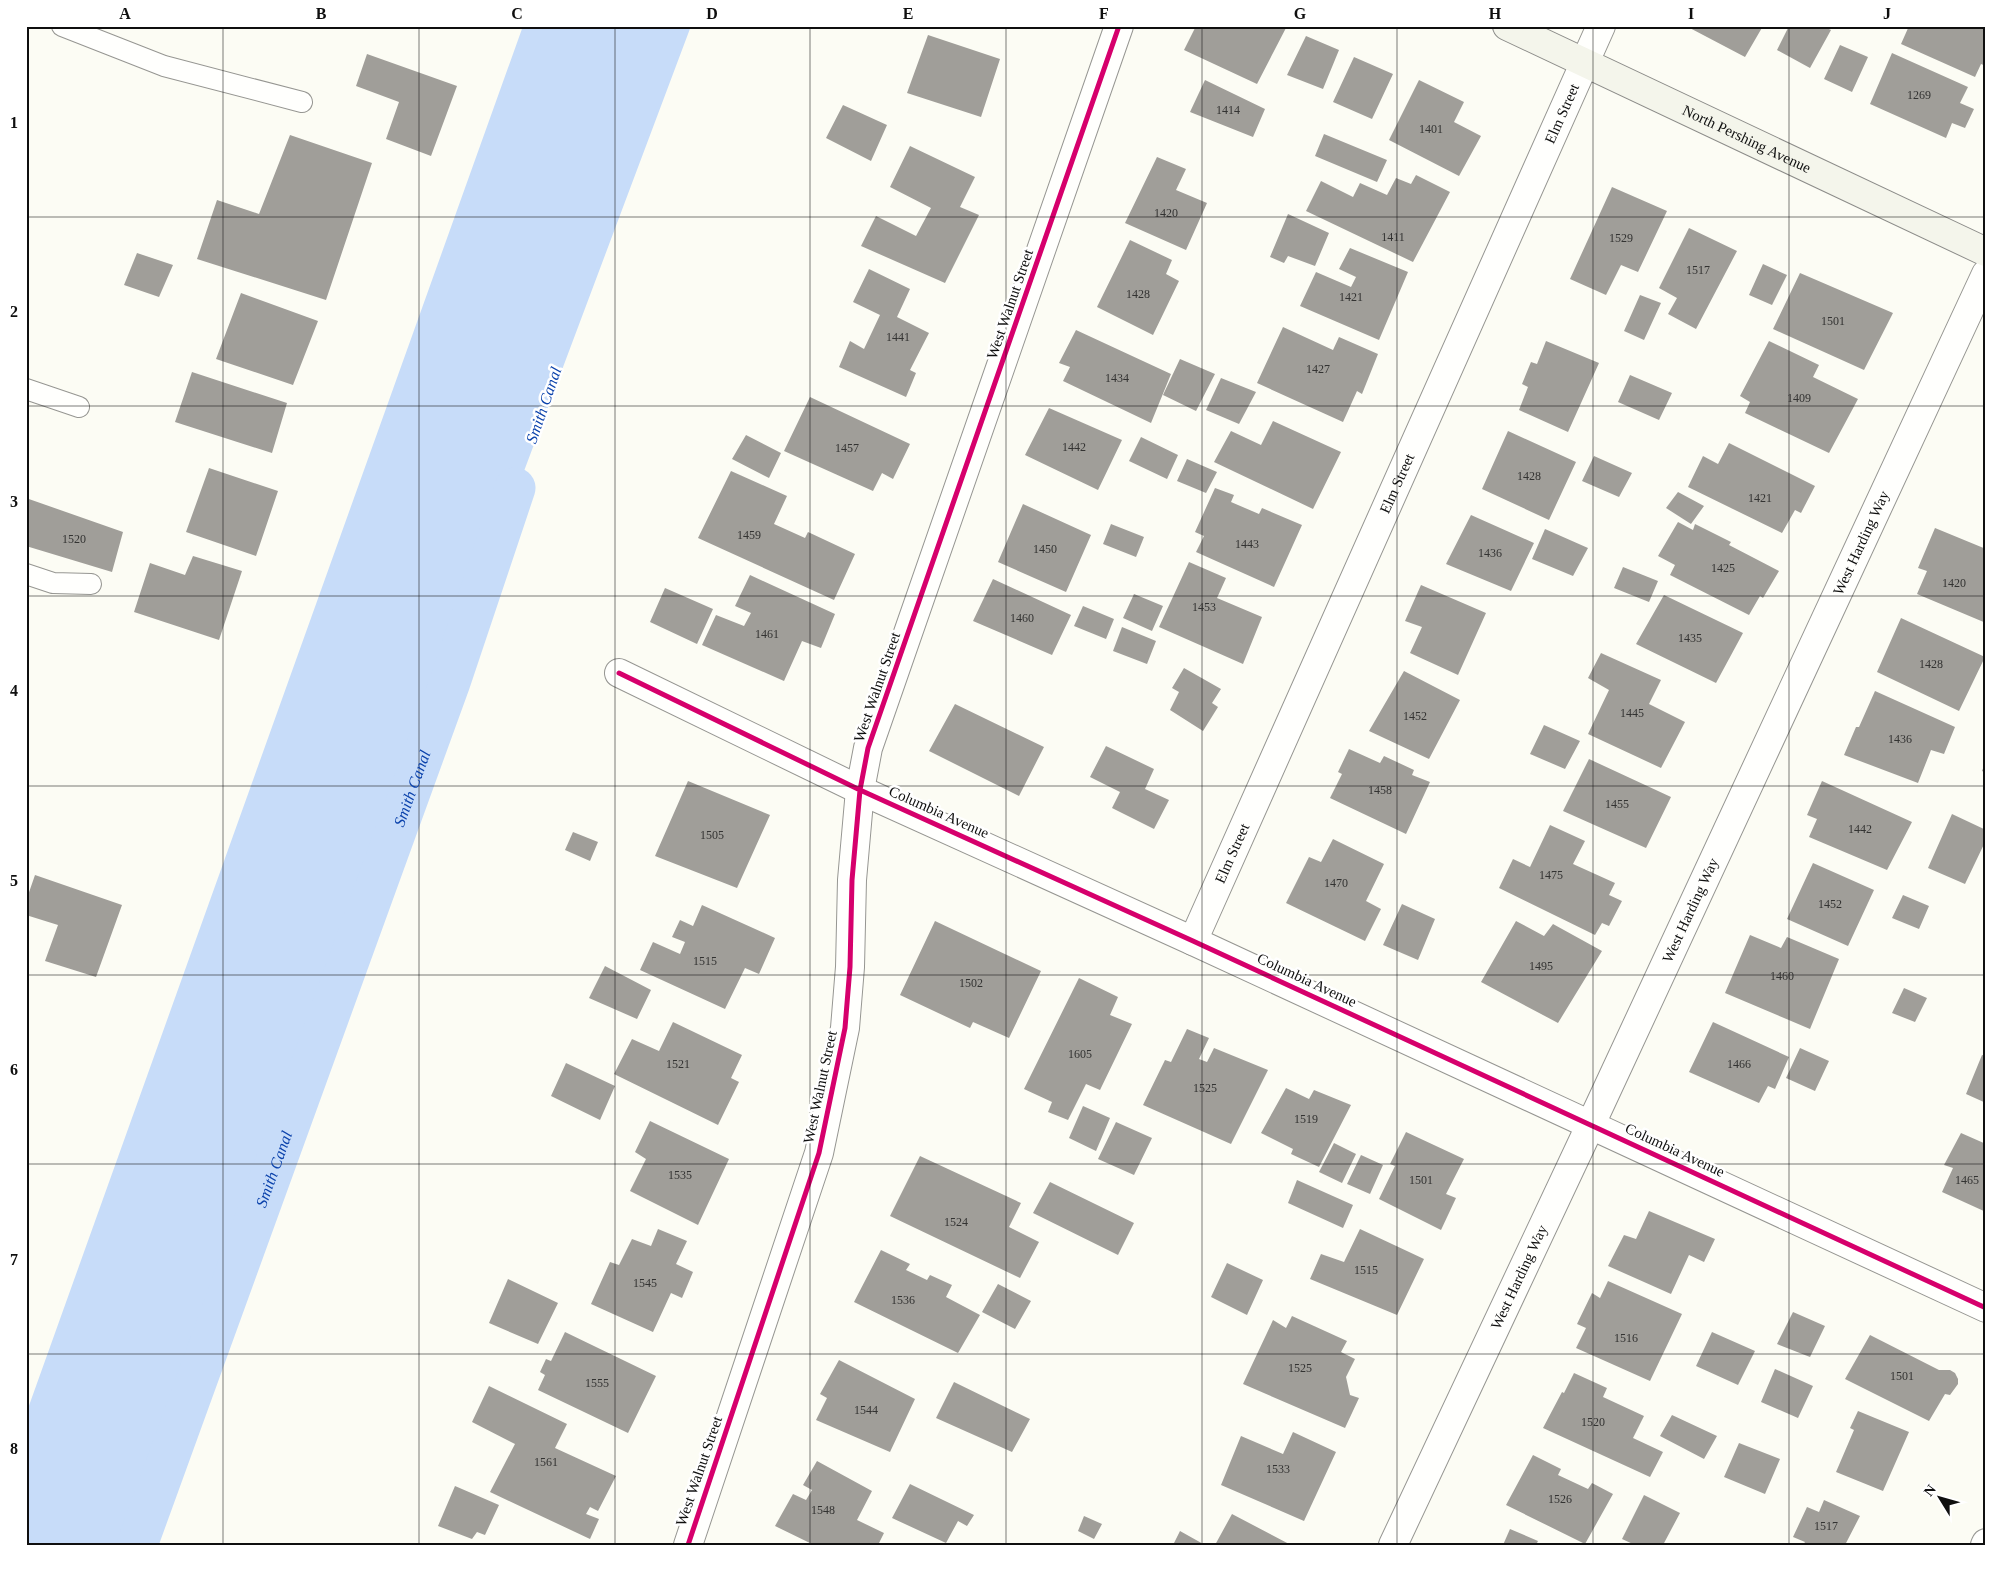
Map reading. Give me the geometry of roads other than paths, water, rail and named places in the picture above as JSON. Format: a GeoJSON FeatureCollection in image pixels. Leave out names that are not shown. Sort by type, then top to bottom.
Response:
{"type":"FeatureCollection","features":[{"type":"Feature","properties":{"kind":"main road","name":"North Pershing Avenue"},"geometry":{"type":"LineString","coordinates":[[1507,26],[1986,252]]}},
{"type":"Feature","properties":{"kind":"street","name":"West Walnut Street"},"geometry":{"type":"LineString","coordinates":[[688,1545],[819,1153],[845,1028],[850,967],[852,880],[860,790],[868,748],[1119,26]]}},
{"type":"Feature","properties":{"kind":"street","name":"Elm Street"},"geometry":{"type":"LineString","coordinates":[[1193,941],[1602,26]]}},
{"type":"Feature","properties":{"kind":"street","name":"West Harding Way"},"geometry":{"type":"LineString","coordinates":[[1393,1545],[1986,274]]}},
{"type":"Feature","properties":{"kind":"street","name":"Columbia Avenue"},"geometry":{"type":"LineString","coordinates":[[619,673],[860,790],[1591,1124],[1986,1308]]}},
{"type":"Feature","properties":{"kind":"lane"},"geometry":{"type":"LineString","coordinates":[[62,26],[164,66],[302,102]]}},
{"type":"Feature","properties":{"kind":"lane"},"geometry":{"type":"LineString","coordinates":[[26,389],[79,407]]}},
{"type":"Feature","properties":{"kind":"lane"},"geometry":{"type":"LineString","coordinates":[[26,574],[53,583],[91,584]]}},
{"type":"Feature","properties":{"kind":"water"},"geometry":{"type":"Polygon","coordinates":[[[523,26],[691,26],[252,1196],[128,1545],[26,1545],[26,1414],[523,26]]]}},
{"type":"Feature","properties":{"kind":"waterway","name":"Smith Canal"},"geometry":{"type":"LineString","coordinates":[[137,1545],[450,682],[515,488]]}}]}
